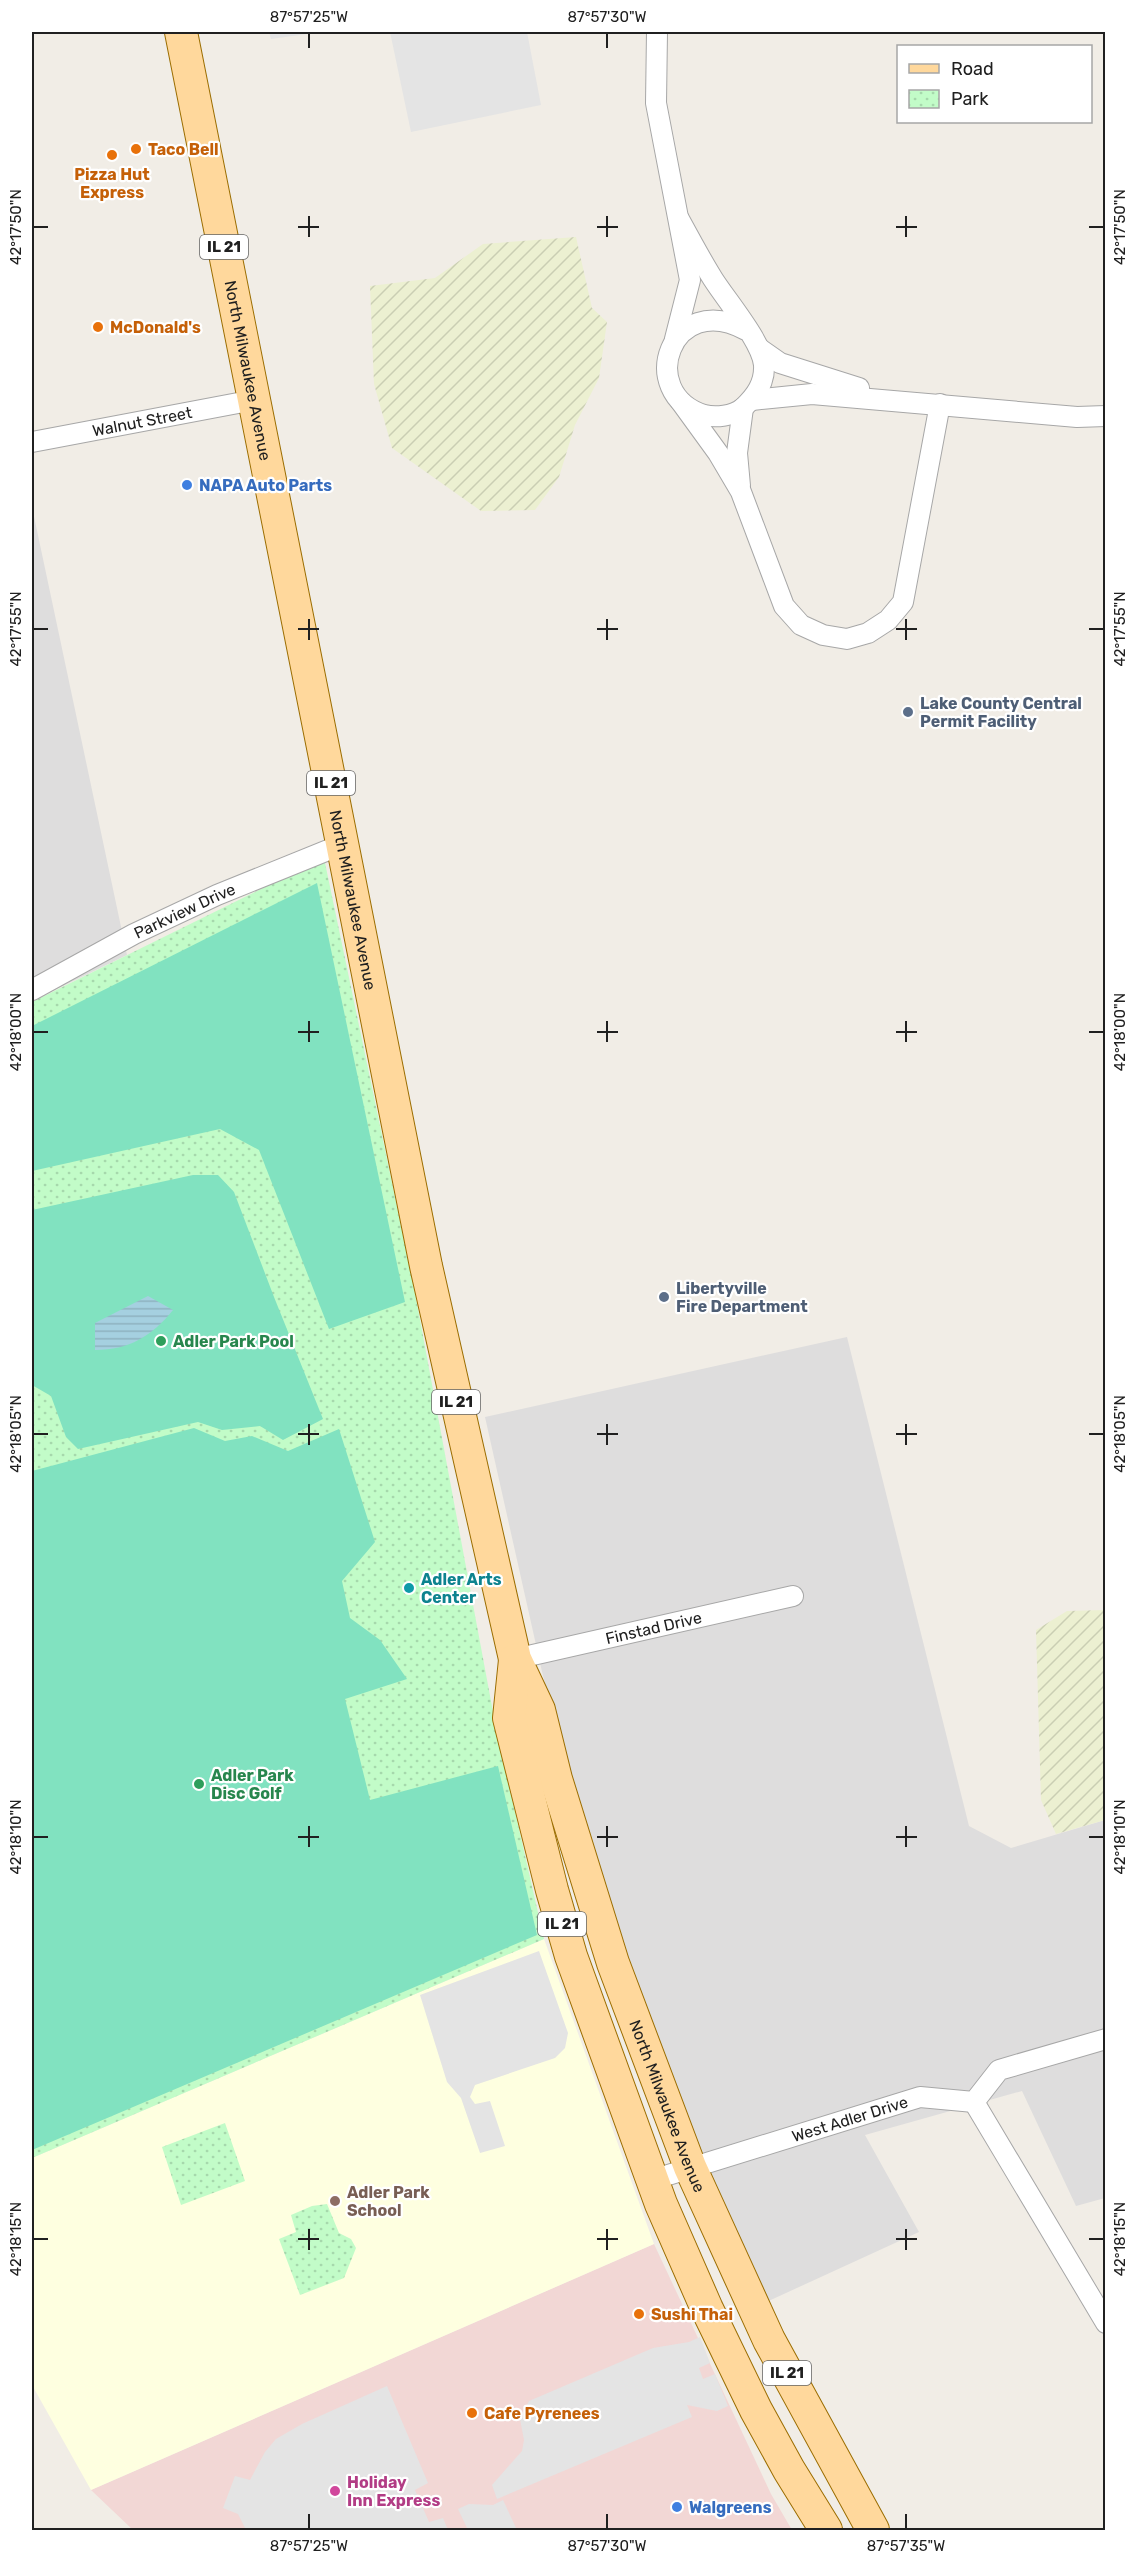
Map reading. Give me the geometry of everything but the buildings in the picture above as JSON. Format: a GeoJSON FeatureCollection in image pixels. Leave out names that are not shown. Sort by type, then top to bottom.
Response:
{"type":"FeatureCollection","features":[{"type":"Feature","properties":{"kind":"main road","name":"North Milwaukee Avenue"},"geometry":{"type":"LineString","coordinates":[[181,32],[426,1270],[515,1659],[539,1710],[556,1779],[613,1963],[690,2167],[769,2340],[873,2530]]}},
{"type":"Feature","properties":{"kind":"main road","name":"North Milwaukee Avenue"},"geometry":{"type":"LineString","coordinates":[[515,1659],[509,1719],[571,1956],[652,2180],[710,2316],[756,2410],[826,2530]]}},
{"type":"Feature","properties":{"kind":"main road"},"geometry":{"type":"LineString","coordinates":[[789,2470],[796,2514],[806,2530]]}},
{"type":"Feature","properties":{"kind":"street"},"geometry":{"type":"LineString","coordinates":[[657,32],[656,103],[690,280],[668,357],[667,373],[671,389],[718,453],[741,492],[784,606],[801,625],[823,635],[848,639],[868,633],[888,620],[903,602],[940,404]]}},
{"type":"Feature","properties":{"kind":"street"},"geometry":{"type":"LineString","coordinates":[[679,219],[713,279],[746,330],[757,341],[763,356],[764,372],[761,387],[747,404],[737,453],[741,492]]}},
{"type":"Feature","properties":{"kind":"street"},"geometry":{"type":"LineString","coordinates":[[674,342],[685,330],[699,321],[716,319],[732,322],[746,330]]}},
{"type":"Feature","properties":{"kind":"street"},"geometry":{"type":"LineString","coordinates":[[760,349],[780,363],[822,379],[905,401]]}},
{"type":"Feature","properties":{"kind":"street"},"geometry":{"type":"LineString","coordinates":[[681,402],[694,412],[709,416],[725,416],[747,404],[812,394],[1077,417],[1106,416]]}},
{"type":"Feature","properties":{"kind":"street","name":"Walnut Street"},"geometry":{"type":"LineString","coordinates":[[32,442],[254,400]]}},
{"type":"Feature","properties":{"kind":"street","name":"Parkview Drive"},"geometry":{"type":"LineString","coordinates":[[32,990],[134,934],[217,895],[343,844]]}},
{"type":"Feature","properties":{"kind":"street","name":"Finstad Drive"},"geometry":{"type":"LineString","coordinates":[[515,1659],[793,1596]]}},
{"type":"Feature","properties":{"kind":"street"},"geometry":{"type":"LineString","coordinates":[[1106,2039],[999,2070],[974,2102],[1106,2323]]}},
{"type":"Feature","properties":{"kind":"street","name":"West Adler Drive"},"geometry":{"type":"LineString","coordinates":[[652,2180],[920,2097],[974,2102]]}},
{"type":"Feature","properties":{"kind":"shaded area"},"geometry":{"type":"Polygon","coordinates":[[[269,32],[314,32],[314,33],[271,39],[269,32]]]}},
{"type":"Feature","properties":{"kind":"shaded area"},"geometry":{"type":"Polygon","coordinates":[[[390,32],[527,32],[541,105],[411,132],[390,32]]]}},
{"type":"Feature","properties":{"kind":"shaded area"},"geometry":{"type":"Polygon","coordinates":[[[576,237],[592,308],[607,322],[599,378],[575,425],[559,477],[535,510],[481,511],[392,448],[374,384],[370,286],[435,278],[483,244],[576,237]]]}},
{"type":"Feature","properties":{"kind":"shaded area"},"geometry":{"type":"Polygon","coordinates":[[[32,507],[127,955],[32,1001],[32,507]]]}},
{"type":"Feature","properties":{"kind":"shaded area"},"geometry":{"type":"Polygon","coordinates":[[[847,1337],[969,1826],[1011,1848],[1105,1820],[1105,2198],[1076,2206],[1022,2091],[865,2135],[919,2232],[762,2304],[652,2048],[586,1840],[543,1676],[485,1417],[847,1337]]]}},
{"type":"Feature","properties":{"kind":"shaded area"},"geometry":{"type":"Polygon","coordinates":[[[1105,1610],[1105,1820],[1056,1834],[1041,1800],[1036,1630],[1067,1611],[1105,1610]]]}},
{"type":"Feature","properties":{"kind":"shaded area","name":"Adler Park School"},"geometry":{"type":"Polygon","coordinates":[[[544,1939],[654,2244],[91,2490],[32,2385],[32,2158],[544,1939]]]}},
{"type":"Feature","properties":{"kind":"shaded area"},"geometry":{"type":"Polygon","coordinates":[[[539,1951],[568,2033],[565,2048],[555,2058],[475,2085],[470,2097],[475,2104],[490,2101],[505,2146],[480,2153],[461,2098],[447,2082],[420,1995],[539,1951]]]}},
{"type":"Feature","properties":{"kind":"shaded area"},"geometry":{"type":"Polygon","coordinates":[[[654,2244],[771,2494],[792,2530],[133,2530],[91,2490],[654,2244]]]}},
{"type":"Feature","properties":{"kind":"shaded area"},"geometry":{"type":"Polygon","coordinates":[[[700,2337],[710,2363],[699,2368],[703,2379],[715,2374],[728,2406],[717,2411],[687,2405],[692,2417],[497,2499],[492,2485],[522,2451],[524,2440],[520,2419],[529,2401],[653,2348],[689,2342],[700,2337]]]}},
{"type":"Feature","properties":{"kind":"shaded area"},"geometry":{"type":"Polygon","coordinates":[[[387,2386],[428,2483],[415,2490],[429,2522],[443,2518],[448,2530],[246,2530],[238,2514],[223,2508],[235,2476],[250,2480],[265,2452],[276,2439],[302,2424],[387,2386]]]}},
{"type":"Feature","properties":{"kind":"shaded area"},"geometry":{"type":"Polygon","coordinates":[[[503,2500],[517,2530],[468,2530],[458,2509],[469,2504],[493,2505],[503,2500]]]}},
{"type":"Feature","properties":{"kind":"green space"},"geometry":{"type":"Polygon","coordinates":[[[324,858],[415,1293],[496,1728],[544,1939],[32,2158],[32,1002],[324,858]]]}},
{"type":"Feature","properties":{"kind":"green space"},"geometry":{"type":"Polygon","coordinates":[[[317,883],[405,1302],[329,1329],[259,1150],[220,1129],[32,1171],[32,1026],[317,883]]]}},
{"type":"Feature","properties":{"kind":"green space","name":"Adler Park Pool"},"geometry":{"type":"Polygon","coordinates":[[[193,1175],[218,1175],[234,1192],[323,1419],[283,1440],[260,1426],[222,1430],[198,1422],[78,1449],[66,1437],[51,1396],[32,1385],[32,1210],[193,1175]]]}},
{"type":"Feature","properties":{"kind":"green space","name":"Adler Park Disc Golf"},"geometry":{"type":"Polygon","coordinates":[[[194,1428],[225,1441],[252,1436],[288,1451],[339,1429],[375,1542],[342,1581],[350,1618],[380,1640],[407,1679],[345,1699],[370,1800],[498,1766],[537,1935],[32,2150],[32,1471],[194,1428]]]}},
{"type":"Feature","properties":{"kind":"green space"},"geometry":{"type":"Polygon","coordinates":[[[225,2123],[245,2181],[181,2205],[162,2147],[225,2123]]]}},
{"type":"Feature","properties":{"kind":"green space"},"geometry":{"type":"Polygon","coordinates":[[[327,2204],[339,2233],[351,2239],[356,2248],[344,2278],[300,2295],[279,2239],[296,2232],[291,2215],[312,2206],[327,2204]]]}},
{"type":"Feature","properties":{"kind":"water","name":"Adler Park Pool"},"geometry":{"type":"Polygon","coordinates":[[[148,1296],[173,1310],[157,1327],[139,1340],[119,1347],[95,1350],[95,1323],[148,1296]]]}},
{"type":"Feature","properties":{"kind":"place","name":"Taco Bell"},"geometry":{"type":"Point","coordinates":[136,149]}},
{"type":"Feature","properties":{"kind":"place","name":"Pizza Hut Express"},"geometry":{"type":"Point","coordinates":[112,155]}},
{"type":"Feature","properties":{"kind":"place","name":"McDonald's"},"geometry":{"type":"Point","coordinates":[98,327]}},
{"type":"Feature","properties":{"kind":"place","name":"NAPA Auto Parts"},"geometry":{"type":"Point","coordinates":[187,485]}},
{"type":"Feature","properties":{"kind":"place","name":"Lake County Central Permit Facility"},"geometry":{"type":"Point","coordinates":[908,712]}},
{"type":"Feature","properties":{"kind":"place","name":"Libertyville Fire Department"},"geometry":{"type":"Point","coordinates":[664,1297]}},
{"type":"Feature","properties":{"kind":"place","name":"Adler Park Pool"},"geometry":{"type":"Point","coordinates":[161,1341]}},
{"type":"Feature","properties":{"kind":"place","name":"Adler Arts Center"},"geometry":{"type":"Point","coordinates":[409,1588]}},
{"type":"Feature","properties":{"kind":"place","name":"Adler Park Disc Golf"},"geometry":{"type":"Point","coordinates":[199,1784]}},
{"type":"Feature","properties":{"kind":"place","name":"Adler Park School"},"geometry":{"type":"Point","coordinates":[335,2201]}},
{"type":"Feature","properties":{"kind":"place","name":"Sushi Thai"},"geometry":{"type":"Point","coordinates":[639,2314]}},
{"type":"Feature","properties":{"kind":"place","name":"Cafe Pyrenees"},"geometry":{"type":"Point","coordinates":[472,2413]}},
{"type":"Feature","properties":{"kind":"place","name":"Holiday Inn Express"},"geometry":{"type":"Point","coordinates":[335,2491]}},
{"type":"Feature","properties":{"kind":"place","name":"Walgreens"},"geometry":{"type":"Point","coordinates":[677,2507]}}]}
